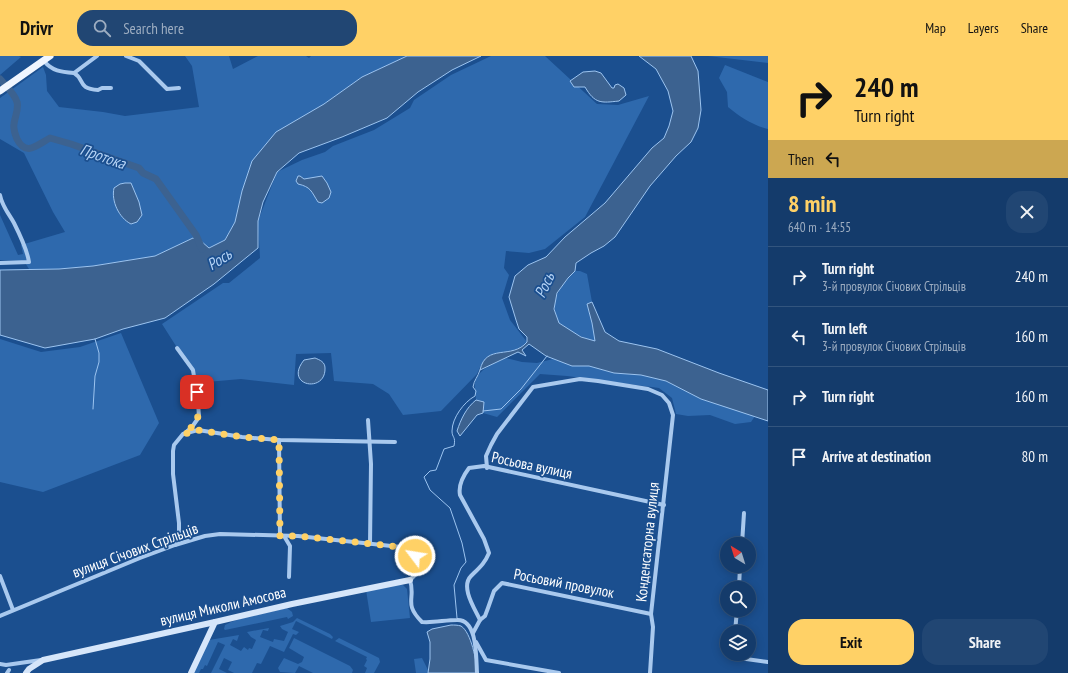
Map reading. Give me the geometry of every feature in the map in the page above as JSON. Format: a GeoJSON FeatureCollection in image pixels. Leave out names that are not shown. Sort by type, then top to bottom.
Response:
{"type":"FeatureCollection","features":[{"type":"Feature","properties":{"kind":"main road"},"geometry":{"type":"LineString","coordinates":[[0,90],[47,58]]}},
{"type":"Feature","properties":{"kind":"street"},"geometry":{"type":"LineString","coordinates":[[47,58],[48,66],[56,71],[74,72],[97,56]]}},
{"type":"Feature","properties":{"kind":"street"},"geometry":{"type":"LineString","coordinates":[[126,56],[139,61],[168,89],[179,88]]}},
{"type":"Feature","properties":{"kind":"street"},"geometry":{"type":"LineString","coordinates":[[74,72],[82,84],[88,89],[98,90],[102,88],[111,88]]}},
{"type":"Feature","properties":{"kind":"street"},"geometry":{"type":"LineString","coordinates":[[0,195],[2,204],[14,223],[28,256],[29,262],[0,264]]}},
{"type":"Feature","properties":{"kind":"street"},"geometry":{"type":"LineString","coordinates":[[175,545],[179,523],[173,474],[174,445],[192,427],[199,417],[193,370],[177,348]]}},
{"type":"Feature","properties":{"kind":"street","name":"Конденсаторна вулиця"},"geometry":{"type":"LineString","coordinates":[[487,468],[486,456],[498,434],[533,387],[580,379],[648,389],[662,395],[668,403],[673,415],[651,614],[653,627],[650,673]]}},
{"type":"Feature","properties":{"kind":"street"},"geometry":{"type":"LineString","coordinates":[[368,420],[371,464],[370,544]]}},
{"type":"Feature","properties":{"kind":"street"},"geometry":{"type":"LineString","coordinates":[[184,434],[198,430],[242,437],[279,440],[369,443],[395,442]]}},
{"type":"Feature","properties":{"kind":"street"},"geometry":{"type":"LineString","coordinates":[[279,440],[282,536],[290,546],[289,577]]}},
{"type":"Feature","properties":{"kind":"street","name":"Росьова вулиця"},"geometry":{"type":"LineString","coordinates":[[480,620],[467,590],[469,577],[482,566],[489,553],[484,539],[460,496],[459,491],[461,480],[469,468],[484,466],[487,468],[664,505]]}},
{"type":"Feature","properties":{"kind":"street"},"geometry":{"type":"LineString","coordinates":[[742,537],[744,513]]}},
{"type":"Feature","properties":{"kind":"street","name":"вулиця Січових Стрільців"},"geometry":{"type":"LineString","coordinates":[[0,616],[175,545],[205,536],[220,534],[282,536],[410,548],[414,551],[415,576],[410,580]]}},
{"type":"Feature","properties":{"kind":"street"},"geometry":{"type":"LineString","coordinates":[[0,576],[13,610]]}},
{"type":"Feature","properties":{"kind":"street"},"geometry":{"type":"LineString","coordinates":[[410,580],[412,584],[411,606],[413,612],[422,622],[458,620],[466,623],[474,634],[477,673]]}},
{"type":"Feature","properties":{"kind":"street","name":"вулиця Миколи Амосова"},"geometry":{"type":"LineString","coordinates":[[0,664],[6,665],[43,660],[292,604],[410,580]]}},
{"type":"Feature","properties":{"kind":"street","name":"Росьовий провулок"},"geometry":{"type":"LineString","coordinates":[[474,634],[480,620],[485,616],[494,591],[502,583],[651,614]]}},
{"type":"Feature","properties":{"kind":"street"},"geometry":{"type":"LineString","coordinates":[[191,673],[215,622]]}},
{"type":"Feature","properties":{"kind":"street"},"geometry":{"type":"LineString","coordinates":[[474,640],[486,660],[559,673]]}},
{"type":"Feature","properties":{"kind":"street","name":"вулиця Миколи Амосова"},"geometry":{"type":"LineString","coordinates":[[26,673],[29,668],[43,660]]}},
{"type":"Feature","properties":{"kind":"street"},"geometry":{"type":"LineString","coordinates":[[756,660],[768,662]]}},
{"type":"Feature","properties":{"kind":"shaded area"},"geometry":{"type":"Polygon","coordinates":[[[0,56],[19,56],[21,57],[0,75],[0,56]]]}},
{"type":"Feature","properties":{"kind":"shaded area"},"geometry":{"type":"Polygon","coordinates":[[[185,56],[229,56],[233,69],[258,56],[306,56],[309,58],[311,56],[407,56],[362,77],[324,104],[242,191],[235,222],[225,240],[209,248],[201,241],[193,238],[155,256],[93,266],[59,269],[29,269],[24,261],[0,260],[0,215],[18,255],[23,254],[21,245],[65,232],[53,212],[24,153],[0,139],[0,98],[43,67],[46,75],[47,91],[59,107],[125,116],[199,107],[192,66],[185,56]]]}},
{"type":"Feature","properties":{"kind":"shaded area"},"geometry":{"type":"Polygon","coordinates":[[[491,56],[545,56],[597,104],[618,105],[649,96],[585,217],[545,249],[529,253],[506,251],[504,268],[509,275],[502,298],[510,320],[527,342],[518,349],[493,354],[481,365],[477,374],[441,411],[403,415],[389,394],[373,384],[334,381],[331,353],[296,354],[294,385],[241,379],[195,383],[190,368],[162,324],[223,283],[229,283],[260,258],[258,221],[277,172],[302,160],[325,152],[333,146],[374,130],[410,108],[414,100],[451,75],[491,56]]]}},
{"type":"Feature","properties":{"kind":"shaded area"},"geometry":{"type":"Polygon","coordinates":[[[708,56],[768,56],[768,63],[708,56]]]}},
{"type":"Feature","properties":{"kind":"shaded area"},"geometry":{"type":"Polygon","coordinates":[[[725,65],[768,82],[768,129],[746,120],[728,107],[727,92],[719,78],[725,65]]]}},
{"type":"Feature","properties":{"kind":"shaded area"},"geometry":{"type":"Polygon","coordinates":[[[575,271],[580,271],[587,274],[592,302],[587,304],[595,341],[571,332],[562,326],[557,320],[555,304],[558,292],[575,271]]]}},
{"type":"Feature","properties":{"kind":"shaded area"},"geometry":{"type":"Polygon","coordinates":[[[121,333],[159,423],[140,455],[43,492],[0,482],[0,339],[41,352],[80,347],[121,333]]]}},
{"type":"Feature","properties":{"kind":"shaded area"},"geometry":{"type":"Polygon","coordinates":[[[506,358],[522,362],[537,363],[553,359],[572,365],[589,366],[614,373],[641,375],[666,381],[701,399],[755,416],[751,422],[735,424],[710,415],[688,416],[676,414],[672,398],[659,388],[540,374],[497,417],[483,413],[484,402],[476,400],[475,383],[477,378],[487,367],[506,358]]]}},
{"type":"Feature","properties":{"kind":"shaded area"},"geometry":{"type":"Polygon","coordinates":[[[399,584],[403,585],[407,589],[410,618],[371,622],[366,590],[399,584]]]}},
{"type":"Feature","properties":{"kind":"shaded area"},"geometry":{"type":"Polygon","coordinates":[[[287,608],[292,612],[293,616],[288,619],[287,617],[224,629],[225,625],[243,618],[287,608]]]}},
{"type":"Feature","properties":{"kind":"shaded area"},"geometry":{"type":"Polygon","coordinates":[[[297,618],[330,634],[333,637],[332,639],[296,621],[292,629],[299,632],[296,635],[293,634],[284,652],[270,646],[261,664],[257,663],[252,673],[234,673],[228,670],[232,662],[224,658],[219,669],[227,673],[211,673],[225,645],[218,642],[207,666],[205,665],[199,673],[193,673],[209,640],[239,635],[237,641],[233,639],[230,645],[241,651],[244,647],[248,650],[249,648],[252,649],[256,640],[247,632],[269,628],[268,631],[263,630],[260,637],[273,642],[274,639],[284,641],[288,632],[280,626],[293,622],[297,618]]]}},
{"type":"Feature","properties":{"kind":"shaded area"},"geometry":{"type":"Polygon","coordinates":[[[294,638],[350,666],[353,670],[352,673],[313,673],[299,666],[295,673],[280,672],[278,668],[284,658],[298,664],[302,662],[304,657],[289,648],[294,638]]]}},
{"type":"Feature","properties":{"kind":"shaded area"},"geometry":{"type":"Polygon","coordinates":[[[339,638],[379,658],[380,662],[374,673],[365,673],[367,668],[364,666],[367,657],[335,641],[339,638]]]}},
{"type":"Feature","properties":{"kind":"shaded area"},"geometry":{"type":"Polygon","coordinates":[[[422,658],[428,673],[416,673],[414,659],[422,658]]]}},
{"type":"Feature","properties":{"kind":"water","name":"Рось"},"geometry":{"type":"Polygon","coordinates":[[[407,56],[481,56],[452,70],[418,92],[387,118],[299,153],[277,172],[263,202],[258,221],[258,248],[214,284],[165,318],[123,329],[95,339],[45,348],[0,335],[0,270],[59,269],[93,266],[155,256],[193,238],[201,241],[209,248],[225,240],[235,222],[242,191],[252,161],[276,132],[324,104],[362,77],[407,56]]]}},
{"type":"Feature","properties":{"kind":"water","name":"Рось"},"geometry":{"type":"Polygon","coordinates":[[[639,56],[691,56],[698,71],[701,110],[698,128],[691,142],[676,156],[650,186],[615,237],[604,246],[576,263],[575,271],[557,293],[554,309],[559,323],[581,337],[595,341],[587,304],[592,302],[605,332],[619,341],[657,349],[768,390],[768,421],[701,399],[666,381],[641,375],[614,373],[589,366],[572,366],[546,356],[529,344],[522,350],[526,356],[518,352],[480,370],[483,362],[488,357],[494,354],[514,350],[527,342],[527,337],[519,329],[509,297],[515,276],[528,265],[546,257],[565,237],[605,203],[652,148],[664,138],[673,111],[668,91],[656,69],[639,56]]]}},
{"type":"Feature","properties":{"kind":"water"},"geometry":{"type":"Polygon","coordinates":[[[595,71],[601,73],[612,88],[618,84],[624,88],[626,95],[619,101],[599,101],[592,97],[585,87],[574,87],[570,81],[583,72],[595,71]]]}},
{"type":"Feature","properties":{"kind":"water"},"geometry":{"type":"Polygon","coordinates":[[[298,176],[304,179],[322,176],[331,192],[329,198],[322,203],[318,202],[308,188],[298,184],[296,181],[298,176]]]}},
{"type":"Feature","properties":{"kind":"water"},"geometry":{"type":"Polygon","coordinates":[[[125,183],[131,183],[139,202],[142,215],[137,222],[131,224],[123,218],[117,209],[113,193],[114,188],[125,183]]]}},
{"type":"Feature","properties":{"kind":"water"},"geometry":{"type":"Polygon","coordinates":[[[315,358],[324,364],[324,376],[313,384],[307,384],[302,381],[299,376],[299,369],[304,360],[315,358]]]}},
{"type":"Feature","properties":{"kind":"water"},"geometry":{"type":"Polygon","coordinates":[[[476,400],[484,402],[483,413],[477,415],[460,436],[457,431],[460,422],[472,403],[476,400]]]}},
{"type":"Feature","properties":{"kind":"water"},"geometry":{"type":"Polygon","coordinates":[[[451,625],[461,626],[468,634],[475,655],[477,673],[428,673],[430,642],[427,632],[432,629],[451,625]]]}},
{"type":"Feature","properties":{"kind":"waterway","name":"Протока"},"geometry":{"type":"LineString","coordinates":[[0,79],[12,93],[17,102],[14,128],[20,144],[24,147],[32,148],[50,138],[139,168],[143,173],[156,179],[196,235],[202,249]]}},
{"type":"Feature","properties":{"kind":"waterway"},"geometry":{"type":"LineString","coordinates":[[93,409],[95,376],[99,362],[99,353],[95,339]]}},
{"type":"Feature","properties":{"kind":"waterway"},"geometry":{"type":"LineString","coordinates":[[483,411],[501,409],[521,389],[547,356]]}},
{"type":"Feature","properties":{"kind":"waterway"},"geometry":{"type":"LineString","coordinates":[[457,618],[454,585],[461,568],[466,562],[462,543],[450,508],[430,490],[424,477],[430,471],[436,470],[444,449],[454,446],[455,440],[452,431],[454,421],[463,406],[475,396],[476,391],[473,387],[480,370]]}},
{"type":"Feature","properties":{"kind":"route"},"geometry":{"type":"LineString","coordinates":[[197,392],[199,417],[192,427],[184,434],[198,430],[242,437],[279,440],[280,536],[298,536],[410,548],[414,551],[415,556]]}}]}
